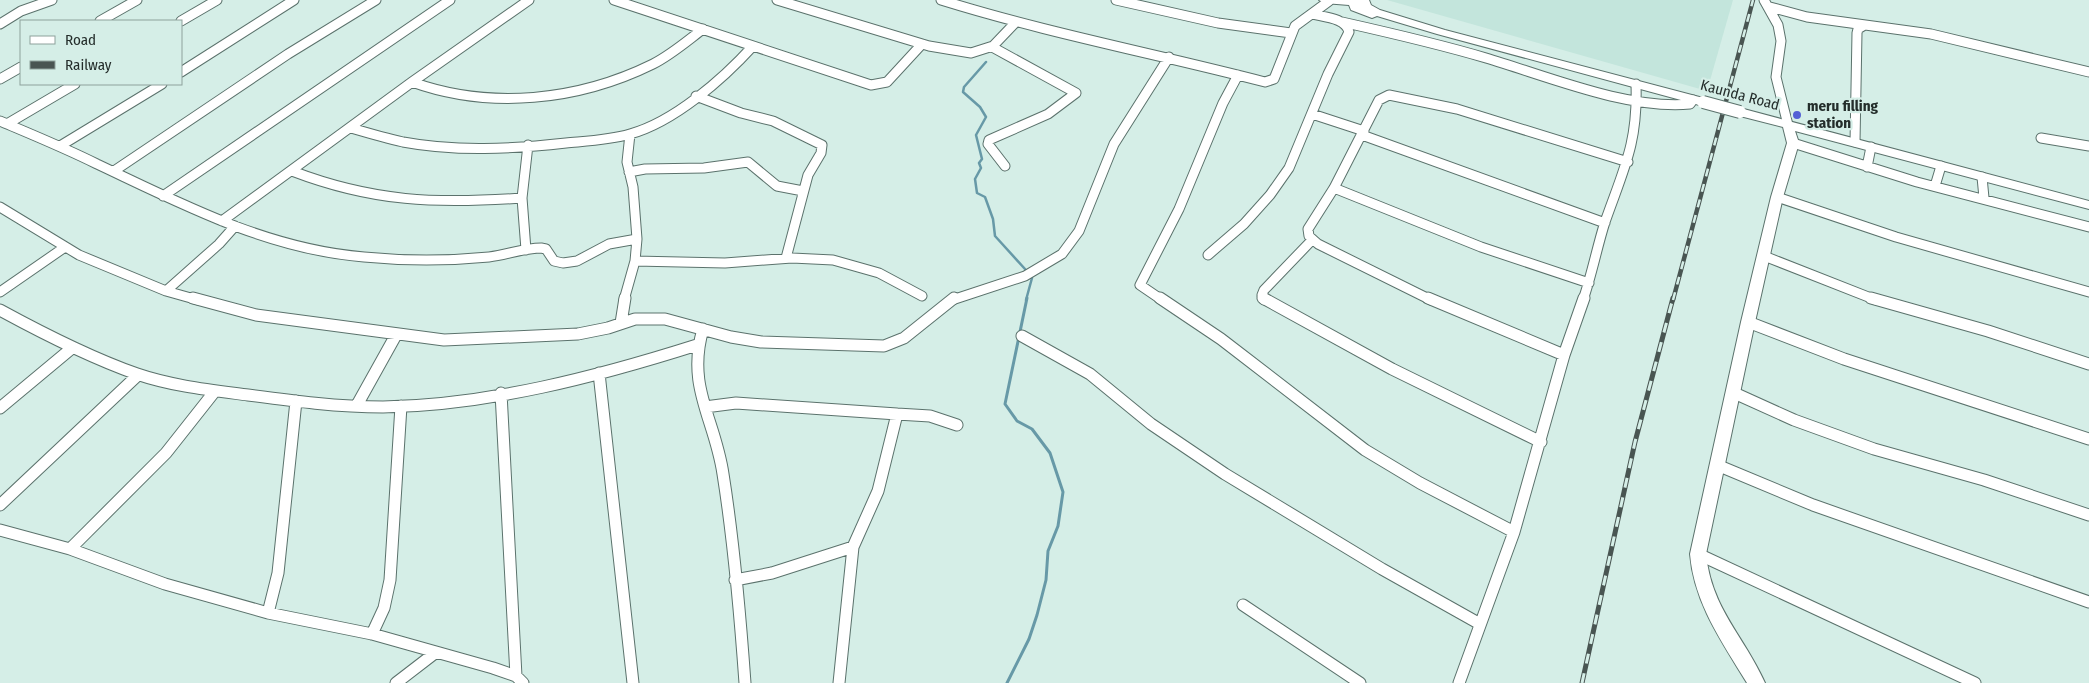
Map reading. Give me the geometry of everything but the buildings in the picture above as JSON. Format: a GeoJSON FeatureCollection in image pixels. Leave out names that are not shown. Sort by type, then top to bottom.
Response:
{"type":"FeatureCollection","features":[{"type":"Feature","properties":{"kind":"main road","name":"Kaunda Road"},"geometry":{"type":"LineString","coordinates":[[1327,1],[1364,1],[1376,12],[1441,32]]}},
{"type":"Feature","properties":{"kind":"main road","name":"Kaunda Road"},"geometry":{"type":"LineString","coordinates":[[1352,2],[1355,8],[1363,12],[2089,205]]}},
{"type":"Feature","properties":{"kind":"main road"},"geometry":{"type":"LineString","coordinates":[[1756,683],[1708,600],[1698,570],[1698,554],[1732,392],[1777,196],[1793,143],[1788,125]]}},
{"type":"Feature","properties":{"kind":"street"},"geometry":{"type":"LineString","coordinates":[[0,24],[22,11],[52,0]]}},
{"type":"Feature","properties":{"kind":"street"},"geometry":{"type":"LineString","coordinates":[[102,20],[138,0]]}},
{"type":"Feature","properties":{"kind":"street"},"geometry":{"type":"LineString","coordinates":[[182,20],[217,0]]}},
{"type":"Feature","properties":{"kind":"street"},"geometry":{"type":"LineString","coordinates":[[182,71],[294,0]]}},
{"type":"Feature","properties":{"kind":"street"},"geometry":{"type":"LineString","coordinates":[[114,171],[288,54],[376,0]]}},
{"type":"Feature","properties":{"kind":"street"},"geometry":{"type":"LineString","coordinates":[[163,196],[450,0]]}},
{"type":"Feature","properties":{"kind":"street"},"geometry":{"type":"LineString","coordinates":[[222,221],[412,82],[529,0]]}},
{"type":"Feature","properties":{"kind":"street"},"geometry":{"type":"LineString","coordinates":[[614,0],[871,85],[880,86],[922,44]]}},
{"type":"Feature","properties":{"kind":"street"},"geometry":{"type":"LineString","coordinates":[[777,0],[922,44],[971,53],[993,46],[1015,23]]}},
{"type":"Feature","properties":{"kind":"street"},"geometry":{"type":"LineString","coordinates":[[941,0],[1015,23],[1169,57],[1262,81],[1272,80],[1291,33],[1296,26],[1327,1]]}},
{"type":"Feature","properties":{"kind":"street"},"geometry":{"type":"LineString","coordinates":[[1116,0],[1218,23],[1291,33]]}},
{"type":"Feature","properties":{"kind":"street"},"geometry":{"type":"LineString","coordinates":[[1767,3],[1807,17],[1930,34],[2089,72]]}},
{"type":"Feature","properties":{"kind":"street"},"geometry":{"type":"LineString","coordinates":[[1767,3],[1778,25],[1781,41],[1776,77],[1788,125]]}},
{"type":"Feature","properties":{"kind":"street"},"geometry":{"type":"LineString","coordinates":[[1312,14],[1428,41],[1615,97],[1670,106],[1690,104],[1698,101]]}},
{"type":"Feature","properties":{"kind":"street"},"geometry":{"type":"LineString","coordinates":[[1208,255],[1244,224],[1280,182],[1289,168],[1349,32],[1348,27],[1342,22]]}},
{"type":"Feature","properties":{"kind":"street"},"geometry":{"type":"LineString","coordinates":[[1855,142],[1857,33],[1858,29],[1863,26]]}},
{"type":"Feature","properties":{"kind":"street"},"geometry":{"type":"LineString","coordinates":[[412,82],[440,93],[465,98],[513,99],[566,92],[622,76],[652,64],[703,29]]}},
{"type":"Feature","properties":{"kind":"street"},"geometry":{"type":"LineString","coordinates":[[351,128],[395,140],[464,149],[528,145],[630,134],[660,121],[696,96],[735,66],[753,46]]}},
{"type":"Feature","properties":{"kind":"street"},"geometry":{"type":"LineString","coordinates":[[993,46],[996,50],[1070,88],[1076,93],[1065,103],[1028,124],[989,140],[988,144],[1005,166]]}},
{"type":"Feature","properties":{"kind":"street"},"geometry":{"type":"LineString","coordinates":[[0,206],[65,246],[103,266],[166,291],[256,315],[444,340],[480,340],[578,334],[608,328],[635,319],[665,319],[761,342],[884,346],[895,344],[906,337],[943,304],[954,298],[984,290],[1049,264],[1074,241],[1114,145],[1169,57]]}},
{"type":"Feature","properties":{"kind":"street"},"geometry":{"type":"LineString","coordinates":[[0,79],[20,68]]}},
{"type":"Feature","properties":{"kind":"street"},"geometry":{"type":"LineString","coordinates":[[1238,75],[1223,103],[1179,209],[1140,285],[1221,339],[1296,400],[1365,450],[1420,483],[1514,532]]}},
{"type":"Feature","properties":{"kind":"street"},"geometry":{"type":"LineString","coordinates":[[1459,683],[1514,532],[1541,442],[1564,355],[1589,283],[1605,223],[1628,162],[1634,139],[1637,101],[1636,84]]}},
{"type":"Feature","properties":{"kind":"street"},"geometry":{"type":"LineString","coordinates":[[4,122],[73,85]]}},
{"type":"Feature","properties":{"kind":"street"},"geometry":{"type":"LineString","coordinates":[[60,146],[160,85]]}},
{"type":"Feature","properties":{"kind":"street"},"geometry":{"type":"LineString","coordinates":[[1564,355],[1418,294],[1312,240],[1308,228],[1334,188],[1379,100],[1383,96],[1394,95],[1457,109],[1628,162]]}},
{"type":"Feature","properties":{"kind":"street"},"geometry":{"type":"LineString","coordinates":[[696,96],[741,113],[773,121],[822,145],[821,153],[808,175],[786,258]]}},
{"type":"Feature","properties":{"kind":"street"},"geometry":{"type":"LineString","coordinates":[[1312,114],[1605,223]]}},
{"type":"Feature","properties":{"kind":"street"},"geometry":{"type":"LineString","coordinates":[[4,122],[114,171],[163,196],[222,221],[278,241],[324,253],[396,259],[483,257],[535,247],[546,249],[554,261],[564,264],[575,263],[608,244],[637,239]]}},
{"type":"Feature","properties":{"kind":"street"},"geometry":{"type":"LineString","coordinates":[[621,323],[635,261],[637,239],[633,187],[627,162],[630,134]]}},
{"type":"Feature","properties":{"kind":"street"},"geometry":{"type":"LineString","coordinates":[[2041,138],[2089,146]]}},
{"type":"Feature","properties":{"kind":"street"},"geometry":{"type":"LineString","coordinates":[[1793,143],[1867,167],[2089,227]]}},
{"type":"Feature","properties":{"kind":"street"},"geometry":{"type":"LineString","coordinates":[[526,250],[522,198],[528,145]]}},
{"type":"Feature","properties":{"kind":"street"},"geometry":{"type":"LineString","coordinates":[[1867,167],[1871,147]]}},
{"type":"Feature","properties":{"kind":"street"},"geometry":{"type":"LineString","coordinates":[[629,172],[645,169],[704,168],[748,162],[760,170],[773,186],[787,191],[803,191]]}},
{"type":"Feature","properties":{"kind":"street"},"geometry":{"type":"LineString","coordinates":[[1935,186],[1941,166]]}},
{"type":"Feature","properties":{"kind":"street"},"geometry":{"type":"LineString","coordinates":[[292,171],[341,187],[400,199],[432,202],[522,198]]}},
{"type":"Feature","properties":{"kind":"street"},"geometry":{"type":"LineString","coordinates":[[1982,177],[1984,198]]}},
{"type":"Feature","properties":{"kind":"street"},"geometry":{"type":"LineString","coordinates":[[1334,188],[1488,249],[1589,283]]}},
{"type":"Feature","properties":{"kind":"street"},"geometry":{"type":"LineString","coordinates":[[1777,196],[1896,237],[2089,292]]}},
{"type":"Feature","properties":{"kind":"street"},"geometry":{"type":"LineString","coordinates":[[166,291],[219,244],[235,226]]}},
{"type":"Feature","properties":{"kind":"street"},"geometry":{"type":"LineString","coordinates":[[1312,240],[1264,290],[1262,294],[1264,300],[1392,369],[1541,442]]}},
{"type":"Feature","properties":{"kind":"street"},"geometry":{"type":"LineString","coordinates":[[0,292],[65,246]]}},
{"type":"Feature","properties":{"kind":"street"},"geometry":{"type":"LineString","coordinates":[[1764,256],[1870,298],[1988,331],[2089,364]]}},
{"type":"Feature","properties":{"kind":"street"},"geometry":{"type":"LineString","coordinates":[[635,261],[721,264],[786,258],[828,259],[862,266],[900,282],[922,296]]}},
{"type":"Feature","properties":{"kind":"street"},"geometry":{"type":"LineString","coordinates":[[0,310],[72,348],[138,375],[215,391],[296,401],[357,405],[401,406],[501,393],[599,373],[656,359],[697,345]]}},
{"type":"Feature","properties":{"kind":"street"},"geometry":{"type":"LineString","coordinates":[[1748,322],[1844,359],[2089,439]]}},
{"type":"Feature","properties":{"kind":"street"},"geometry":{"type":"LineString","coordinates":[[703,329],[697,345],[697,386],[723,470],[745,683]]}},
{"type":"Feature","properties":{"kind":"street"},"geometry":{"type":"LineString","coordinates":[[357,405],[396,335]]}},
{"type":"Feature","properties":{"kind":"street"},"geometry":{"type":"LineString","coordinates":[[1022,336],[1090,374],[1151,424],[1225,474],[1480,624]]}},
{"type":"Feature","properties":{"kind":"street"},"geometry":{"type":"LineString","coordinates":[[0,408],[72,348]]}},
{"type":"Feature","properties":{"kind":"street"},"geometry":{"type":"LineString","coordinates":[[599,373],[633,683]]}},
{"type":"Feature","properties":{"kind":"street"},"geometry":{"type":"LineString","coordinates":[[0,505],[138,375]]}},
{"type":"Feature","properties":{"kind":"street"},"geometry":{"type":"LineString","coordinates":[[70,549],[151,467],[204,408],[215,391]]}},
{"type":"Feature","properties":{"kind":"street"},"geometry":{"type":"LineString","coordinates":[[1732,392],[1794,420],[1874,449],[1984,480],[2089,516]]}},
{"type":"Feature","properties":{"kind":"street"},"geometry":{"type":"LineString","coordinates":[[0,530],[70,549],[165,584],[268,613],[372,634],[519,680],[501,393]]}},
{"type":"Feature","properties":{"kind":"street"},"geometry":{"type":"LineString","coordinates":[[268,613],[278,573],[296,401]]}},
{"type":"Feature","properties":{"kind":"street"},"geometry":{"type":"LineString","coordinates":[[705,407],[736,403],[930,416],[957,425]]}},
{"type":"Feature","properties":{"kind":"street"},"geometry":{"type":"LineString","coordinates":[[372,634],[380,622],[390,580],[401,406]]}},
{"type":"Feature","properties":{"kind":"street"},"geometry":{"type":"LineString","coordinates":[[839,683],[853,547],[878,491],[897,414]]}},
{"type":"Feature","properties":{"kind":"street"},"geometry":{"type":"LineString","coordinates":[[1717,464],[1813,505],[2089,602]]}},
{"type":"Feature","properties":{"kind":"street"},"geometry":{"type":"LineString","coordinates":[[735,580],[772,573],[853,547]]}},
{"type":"Feature","properties":{"kind":"street"},"geometry":{"type":"LineString","coordinates":[[1698,554],[1975,683]]}},
{"type":"Feature","properties":{"kind":"street"},"geometry":{"type":"LineString","coordinates":[[1243,605],[1360,683]]}},
{"type":"Feature","properties":{"kind":"street"},"geometry":{"type":"LineString","coordinates":[[396,683],[435,653]]}},
{"type":"Feature","properties":{"kind":"shaded area"},"geometry":{"type":"Polygon","coordinates":[[[1387,0],[1733,0],[1707,91],[1387,0]]]}},
{"type":"Feature","properties":{"kind":"waterway"},"geometry":{"type":"LineString","coordinates":[[986,62],[964,87],[963,92],[980,107],[986,117],[976,135],[982,159],[979,163],[981,168],[975,179],[977,193],[985,197],[993,219],[995,236],[1025,269]]}},
{"type":"Feature","properties":{"kind":"waterway"},"geometry":{"type":"LineString","coordinates":[[1026,300],[1032,278]]}},
{"type":"Feature","properties":{"kind":"waterway"},"geometry":{"type":"LineString","coordinates":[[1007,683],[1029,639],[1037,615],[1046,580],[1048,551],[1058,526],[1063,492],[1050,453],[1032,429],[1017,421],[1005,404],[1027,298]]}},
{"type":"Feature","properties":{"kind":"railway"},"geometry":{"type":"LineString","coordinates":[[1673,300],[1753,0]]}},
{"type":"Feature","properties":{"kind":"railway"},"geometry":{"type":"LineString","coordinates":[[1582,683],[1635,442],[1673,298]]}},
{"type":"Feature","properties":{"kind":"place","name":"meru filling station"},"geometry":{"type":"Point","coordinates":[1797,115]}}]}
